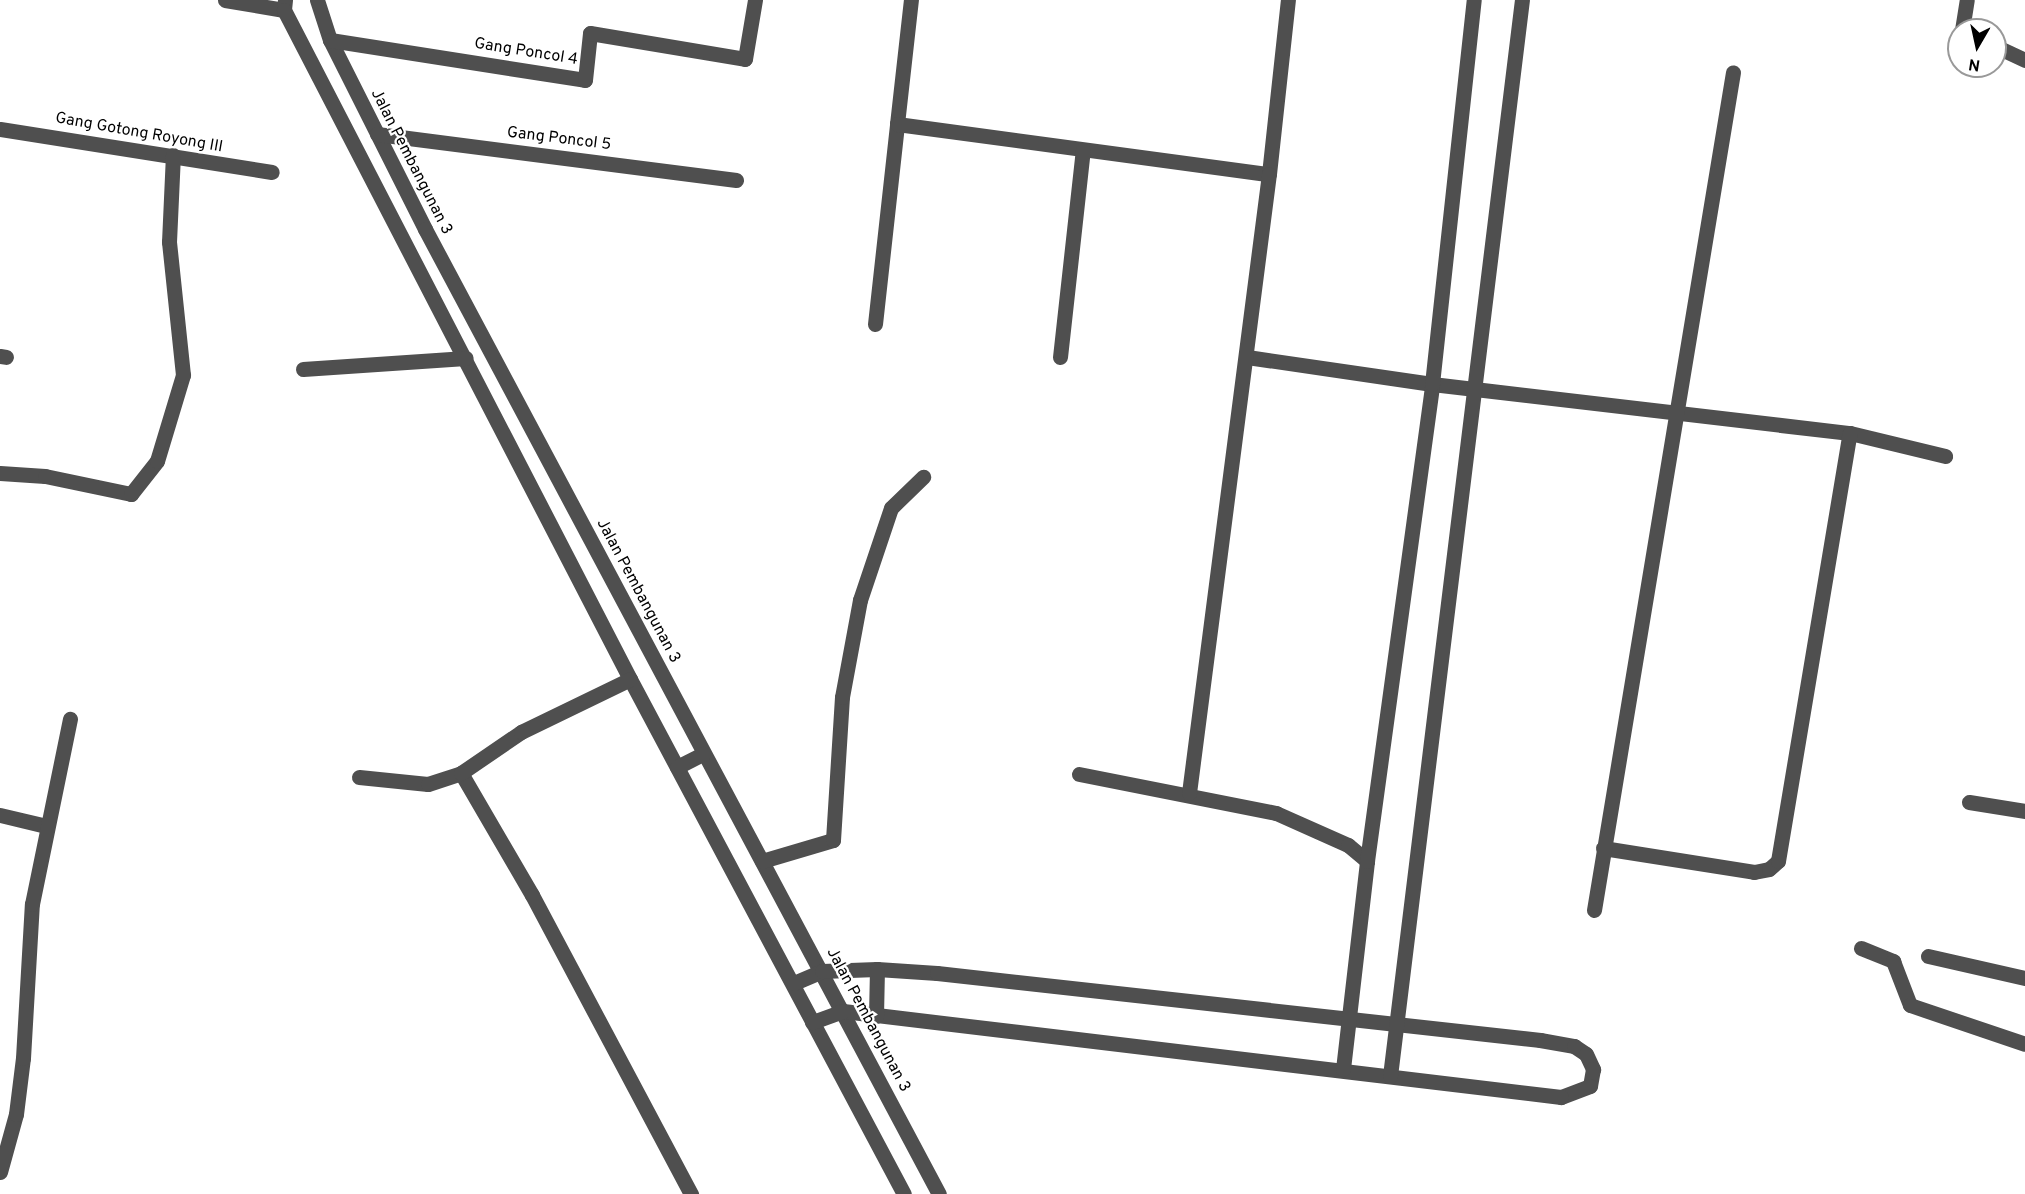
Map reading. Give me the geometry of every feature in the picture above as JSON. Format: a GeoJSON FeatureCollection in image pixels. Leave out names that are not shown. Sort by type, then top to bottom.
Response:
{"type":"FeatureCollection","features":[{"type":"Feature","properties":{"kind":"street"},"geometry":{"type":"LineString","coordinates":[[225,0],[284,5],[630,679],[794,983],[812,1022],[904,1194]]}},
{"type":"Feature","properties":{"kind":"street","name":"Jalan Pembangunan 3"},"geometry":{"type":"LineString","coordinates":[[316,0],[330,40],[425,229],[939,1194]]}},
{"type":"Feature","properties":{"kind":"street","name":"Gang Poncol 4"},"geometry":{"type":"LineString","coordinates":[[330,40],[585,80],[590,33],[745,59],[755,0]]}},
{"type":"Feature","properties":{"kind":"street"},"geometry":{"type":"LineString","coordinates":[[874,324],[911,0]]}},
{"type":"Feature","properties":{"kind":"street"},"geometry":{"type":"LineString","coordinates":[[1189,793],[1247,357],[1288,0]]}},
{"type":"Feature","properties":{"kind":"street"},"geometry":{"type":"LineString","coordinates":[[1343,1069],[1367,861],[1432,384],[1474,0]]}},
{"type":"Feature","properties":{"kind":"street"},"geometry":{"type":"LineString","coordinates":[[1390,1076],[1522,0]]}},
{"type":"Feature","properties":{"kind":"street"},"geometry":{"type":"LineString","coordinates":[[1964,18],[1967,0]]}},
{"type":"Feature","properties":{"kind":"street"},"geometry":{"type":"LineString","coordinates":[[2007,52],[2025,60]]}},
{"type":"Feature","properties":{"kind":"street"},"geometry":{"type":"LineString","coordinates":[[1593,910],[1733,72]]}},
{"type":"Feature","properties":{"kind":"street"},"geometry":{"type":"LineString","coordinates":[[897,124],[1269,174]]}},
{"type":"Feature","properties":{"kind":"street","name":"Gang Gotong Royong III"},"geometry":{"type":"LineString","coordinates":[[0,129],[272,172]]}},
{"type":"Feature","properties":{"kind":"street","name":"Gang Poncol 5"},"geometry":{"type":"LineString","coordinates":[[377,134],[736,180]]}},
{"type":"Feature","properties":{"kind":"street"},"geometry":{"type":"LineString","coordinates":[[1060,357],[1083,150]]}},
{"type":"Feature","properties":{"kind":"street"},"geometry":{"type":"LineString","coordinates":[[0,473],[45,476],[131,494],[157,461],[183,375],[169,242],[173,155]]}},
{"type":"Feature","properties":{"kind":"street"},"geometry":{"type":"LineString","coordinates":[[403,239],[425,229]]}},
{"type":"Feature","properties":{"kind":"street"},"geometry":{"type":"LineString","coordinates":[[1247,357],[1432,384],[1850,432],[1945,456]]}},
{"type":"Feature","properties":{"kind":"street"},"geometry":{"type":"LineString","coordinates":[[303,369],[466,358]]}},
{"type":"Feature","properties":{"kind":"street"},"geometry":{"type":"LineString","coordinates":[[1603,848],[1754,872],[1769,869],[1778,861],[1850,432]]}},
{"type":"Feature","properties":{"kind":"street"},"geometry":{"type":"LineString","coordinates":[[762,861],[833,840],[842,697],[860,600],[891,508],[923,477]]}},
{"type":"Feature","properties":{"kind":"street"},"geometry":{"type":"LineString","coordinates":[[359,777],[428,784],[460,773],[521,732],[630,679]]}},
{"type":"Feature","properties":{"kind":"street"},"geometry":{"type":"LineString","coordinates":[[0,1172],[19,1091],[32,904],[46,826],[70,719]]}},
{"type":"Feature","properties":{"kind":"street"},"geometry":{"type":"LineString","coordinates":[[677,767],[703,754]]}},
{"type":"Feature","properties":{"kind":"street"},"geometry":{"type":"LineString","coordinates":[[460,773],[531,895],[691,1194]]}},
{"type":"Feature","properties":{"kind":"street"},"geometry":{"type":"LineString","coordinates":[[1078,774],[1189,793],[1276,813],[1348,845],[1367,861]]}},
{"type":"Feature","properties":{"kind":"street"},"geometry":{"type":"LineString","coordinates":[[1969,802],[2025,811]]}},
{"type":"Feature","properties":{"kind":"street"},"geometry":{"type":"LineString","coordinates":[[0,815],[46,826]]}},
{"type":"Feature","properties":{"kind":"street"},"geometry":{"type":"LineString","coordinates":[[1861,948],[1893,962],[1910,1005],[2025,1044]]}},
{"type":"Feature","properties":{"kind":"street"},"geometry":{"type":"LineString","coordinates":[[1928,956],[2025,978]]}},
{"type":"Feature","properties":{"kind":"street"},"geometry":{"type":"LineString","coordinates":[[794,983],[822,971],[877,969],[1397,1023],[1574,1046],[1586,1054],[1593,1069],[1590,1086],[1561,1097],[1343,1069],[843,1011],[812,1022]]}},
{"type":"Feature","properties":{"kind":"street"},"geometry":{"type":"LineString","coordinates":[[876,1016],[877,969]]}}]}
